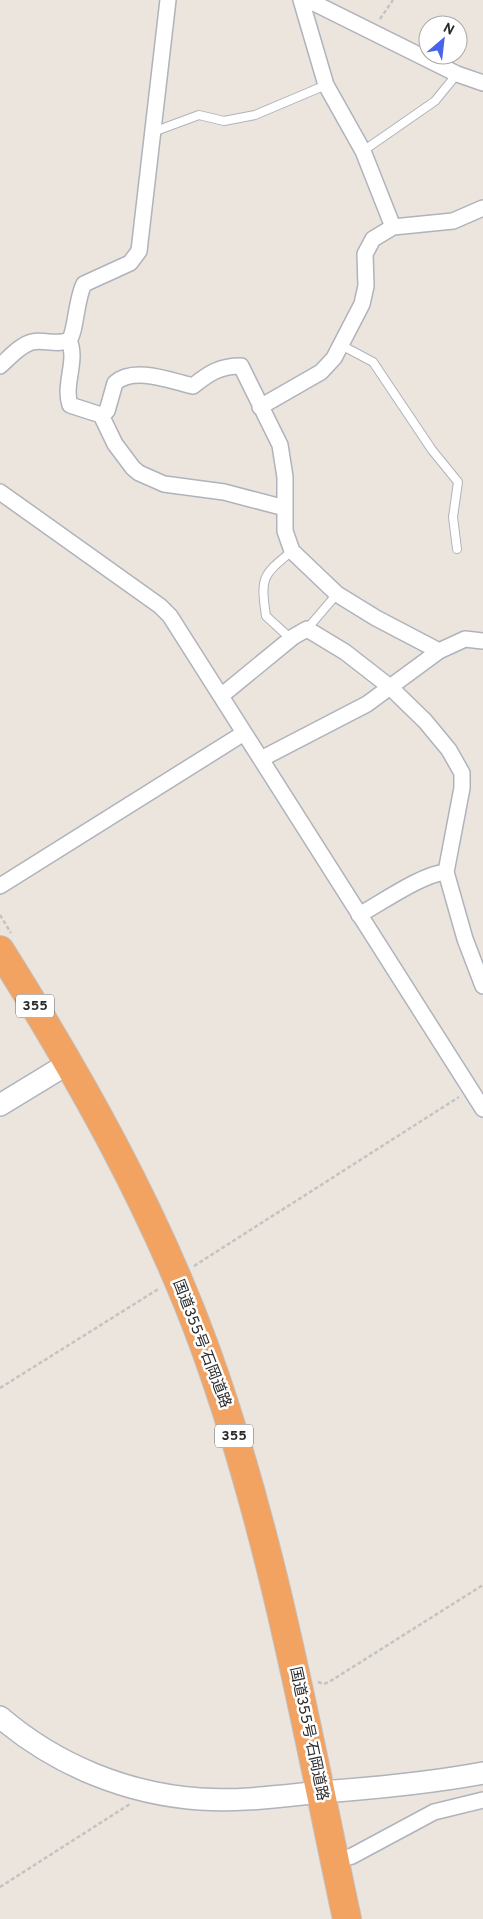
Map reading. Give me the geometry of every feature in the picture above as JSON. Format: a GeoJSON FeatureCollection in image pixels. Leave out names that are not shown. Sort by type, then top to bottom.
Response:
{"type":"FeatureCollection","features":[{"type":"Feature","properties":{"kind":"highway","name":"国道355号 石岡道路"},"geometry":{"type":"LineString","coordinates":[[0,950],[69,1063],[124,1166],[176,1277],[204,1346],[246,1474],[286,1629],[347,1919]]}},
{"type":"Feature","properties":{"kind":"street"},"geometry":{"type":"LineString","coordinates":[[0,366],[18,350],[33,342],[60,343],[69,340],[73,333],[78,298],[84,284],[130,263],[139,251],[168,0]]}},
{"type":"Feature","properties":{"kind":"street"},"geometry":{"type":"LineString","coordinates":[[301,0],[326,85],[363,151],[393,227]]}},
{"type":"Feature","properties":{"kind":"street"},"geometry":{"type":"LineString","coordinates":[[308,0],[456,74],[483,83]]}},
{"type":"Feature","properties":{"kind":"street"},"geometry":{"type":"LineString","coordinates":[[260,407],[328,366],[341,345],[365,296],[365,254],[373,240],[393,227],[453,221],[483,208]]}},
{"type":"Feature","properties":{"kind":"street"},"geometry":{"type":"LineString","coordinates":[[69,340],[73,350],[68,392],[70,405],[102,415],[115,444],[139,473],[164,484],[224,492],[285,508]]}},
{"type":"Feature","properties":{"kind":"street"},"geometry":{"type":"LineString","coordinates":[[102,415],[107,411],[115,383],[127,376],[156,377],[193,386],[210,372],[227,366],[241,366],[280,446],[284,477],[285,531],[292,550],[337,594],[376,618],[439,651]]}},
{"type":"Feature","properties":{"kind":"street"},"geometry":{"type":"LineString","coordinates":[[0,492],[163,609],[181,633],[483,1109]]}},
{"type":"Feature","properties":{"kind":"street"},"geometry":{"type":"LineString","coordinates":[[221,696],[291,639],[307,630],[345,652],[390,687],[425,721],[449,750],[462,773],[462,788],[446,872],[465,939],[483,986]]}},
{"type":"Feature","properties":{"kind":"street"},"geometry":{"type":"LineString","coordinates":[[261,760],[367,704],[439,651],[465,639],[483,641]]}},
{"type":"Feature","properties":{"kind":"street"},"geometry":{"type":"LineString","coordinates":[[0,886],[244,733]]}},
{"type":"Feature","properties":{"kind":"street"},"geometry":{"type":"LineString","coordinates":[[359,915],[403,890],[439,873],[446,872]]}},
{"type":"Feature","properties":{"kind":"street"},"geometry":{"type":"LineString","coordinates":[[0,1104],[69,1063]]}},
{"type":"Feature","properties":{"kind":"street"},"geometry":{"type":"LineString","coordinates":[[0,1717],[27,1738],[71,1764],[145,1792],[200,1799],[226,1800],[412,1785],[483,1773]]}},
{"type":"Feature","properties":{"kind":"street"},"geometry":{"type":"LineString","coordinates":[[334,1861],[352,1856],[434,1812],[483,1800]]}},
{"type":"Feature","properties":{"kind":"lane"},"geometry":{"type":"LineString","coordinates":[[363,151],[435,101],[456,74]]}},
{"type":"Feature","properties":{"kind":"lane"},"geometry":{"type":"LineString","coordinates":[[153,132],[199,116],[224,121],[255,115],[326,85]]}},
{"type":"Feature","properties":{"kind":"lane"},"geometry":{"type":"LineString","coordinates":[[341,345],[373,362],[432,450],[458,482],[453,517],[457,549]]}},
{"type":"Feature","properties":{"kind":"lane"},"geometry":{"type":"LineString","coordinates":[[291,639],[266,616],[263,585],[268,571],[292,550]]}},
{"type":"Feature","properties":{"kind":"lane"},"geometry":{"type":"LineString","coordinates":[[307,630],[337,594]]}},
{"type":"Feature","properties":{"kind":"path"},"geometry":{"type":"LineString","coordinates":[[371,32],[393,0]]}},
{"type":"Feature","properties":{"kind":"path"},"geometry":{"type":"LineString","coordinates":[[0,1388],[470,1090]]}},
{"type":"Feature","properties":{"kind":"path"},"geometry":{"type":"LineString","coordinates":[[314,1679],[324,1684],[329,1682],[483,1585]]}},
{"type":"Feature","properties":{"kind":"path"},"geometry":{"type":"LineString","coordinates":[[0,1887],[122,1811],[145,1792]]}}]}
